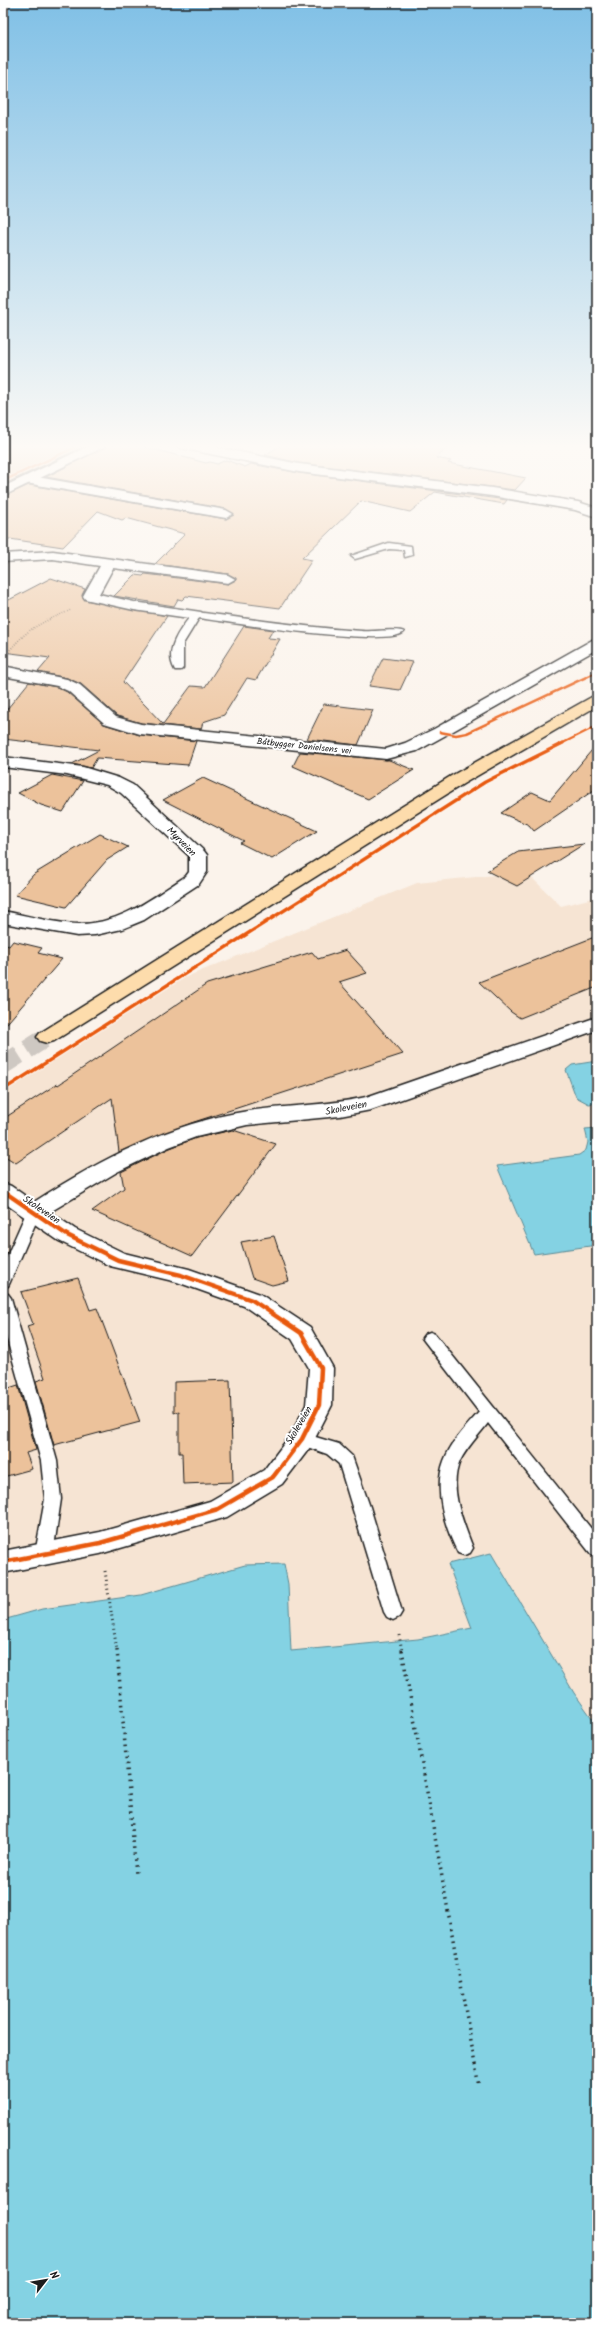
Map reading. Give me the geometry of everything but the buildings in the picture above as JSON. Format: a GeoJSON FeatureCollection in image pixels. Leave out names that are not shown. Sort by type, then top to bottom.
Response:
{"type":"FeatureCollection","features":[{"type":"Feature","properties":{"kind":"highway"},"geometry":{"type":"LineString","coordinates":[[47,1037],[457,780],[597,699]]}},
{"type":"Feature","properties":{"kind":"street"},"geometry":{"type":"LineString","coordinates":[[3,558],[53,555],[228,579]]}},
{"type":"Feature","properties":{"kind":"street"},"geometry":{"type":"LineString","coordinates":[[109,563],[90,596],[134,606],[196,615]]}},
{"type":"Feature","properties":{"kind":"street","name":"Båtbygger Danielsens vei"},"geometry":{"type":"LineString","coordinates":[[3,671],[61,682],[74,688],[110,720],[140,729],[386,754],[411,747],[440,732],[594,644]]}},
{"type":"Feature","properties":{"kind":"street","name":"Myrveien"},"geometry":{"type":"LineString","coordinates":[[3,762],[94,775],[116,782],[127,789],[185,841],[198,855],[199,864],[193,880],[137,916],[115,924],[95,929],[77,930],[3,917]]}},
{"type":"Feature","properties":{"kind":"street","name":"Skoleveien"},"geometry":{"type":"LineString","coordinates":[[33,1213],[92,1174],[156,1142],[227,1121],[249,1117],[334,1111],[371,1103],[597,1023]]}},
{"type":"Feature","properties":{"kind":"street","name":"Skoleveien"},"geometry":{"type":"LineString","coordinates":[[3,1191],[67,1235],[118,1260],[181,1275],[252,1300],[301,1333],[321,1368],[319,1405],[302,1439],[273,1477],[218,1509],[100,1543],[3,1562]]}},
{"type":"Feature","properties":{"kind":"lane"},"geometry":{"type":"LineString","coordinates":[[355,556],[367,553]]}},
{"type":"Feature","properties":{"kind":"lane"},"geometry":{"type":"LineString","coordinates":[[178,668],[176,646],[184,629],[196,615],[293,628],[366,635],[385,635],[399,632]]}},
{"type":"Feature","properties":{"kind":"lane"},"geometry":{"type":"LineString","coordinates":[[3,1282],[33,1213]]}},
{"type":"Feature","properties":{"kind":"lane"},"geometry":{"type":"LineString","coordinates":[[3,1298],[49,1461],[53,1499],[44,1554]]}},
{"type":"Feature","properties":{"kind":"lane"},"geometry":{"type":"LineString","coordinates":[[430,1338],[488,1414],[597,1549]]}},
{"type":"Feature","properties":{"kind":"lane"},"geometry":{"type":"LineString","coordinates":[[464,1548],[452,1514],[447,1478],[457,1451],[488,1414]]}},
{"type":"Feature","properties":{"kind":"lane"},"geometry":{"type":"LineString","coordinates":[[302,1439],[333,1449],[346,1462],[362,1508],[393,1612]]}},
{"type":"Feature","properties":{"kind":"path"},"geometry":{"type":"LineString","coordinates":[[7,653],[24,633],[32,627],[64,614],[90,596]]}},
{"type":"Feature","properties":{"kind":"path"},"geometry":{"type":"LineString","coordinates":[[110,1598],[118,1659],[136,1875]]}},
{"type":"Feature","properties":{"kind":"path"},"geometry":{"type":"LineString","coordinates":[[404,1653],[479,2087]]}},
{"type":"Feature","properties":{"kind":"shaded area"},"geometry":{"type":"Polygon","coordinates":[[[526,872],[561,906],[597,897],[597,1061],[572,1065],[589,1104],[597,1103],[597,1128],[585,1129],[588,1142],[586,1150],[579,1155],[497,1167],[534,1254],[597,1245],[597,1725],[574,1693],[448,1564],[472,1628],[418,1639],[291,1651],[288,1584],[284,1564],[141,1595],[42,1609],[3,1620],[3,1089],[186,977],[417,883],[526,872]]]}},
{"type":"Feature","properties":{"kind":"water"},"geometry":{"type":"Polygon","coordinates":[[[597,1061],[597,1103],[589,1104],[576,1097],[566,1070],[572,1065],[597,1061]]]}},
{"type":"Feature","properties":{"kind":"water"},"geometry":{"type":"Polygon","coordinates":[[[597,1128],[597,1245],[534,1254],[497,1166],[579,1155],[586,1150],[588,1142],[585,1129],[597,1128]]]}},
{"type":"Feature","properties":{"kind":"water"},"geometry":{"type":"Polygon","coordinates":[[[491,1553],[574,1693],[597,1725],[597,2323],[3,2323],[3,1620],[42,1609],[141,1595],[245,1565],[284,1564],[288,1584],[291,1651],[418,1639],[472,1628],[448,1564],[491,1553]]]}},
{"type":"Feature","properties":{"kind":"tunnel"},"geometry":{"type":"LineString","coordinates":[[3,1065],[47,1037]]}},
{"type":"Feature","properties":{"kind":"cycle path"},"geometry":{"type":"LineString","coordinates":[[440,732],[456,735],[467,733],[597,672]]}},
{"type":"Feature","properties":{"kind":"cycle path"},"geometry":{"type":"LineString","coordinates":[[3,1090],[485,782],[597,726]]}},
{"type":"Feature","properties":{"kind":"cycle path"},"geometry":{"type":"LineString","coordinates":[[3,1191],[67,1235],[118,1260],[181,1275],[252,1300],[301,1333],[321,1368],[319,1405],[302,1439],[273,1477],[218,1509],[100,1543],[3,1562]]}}]}
